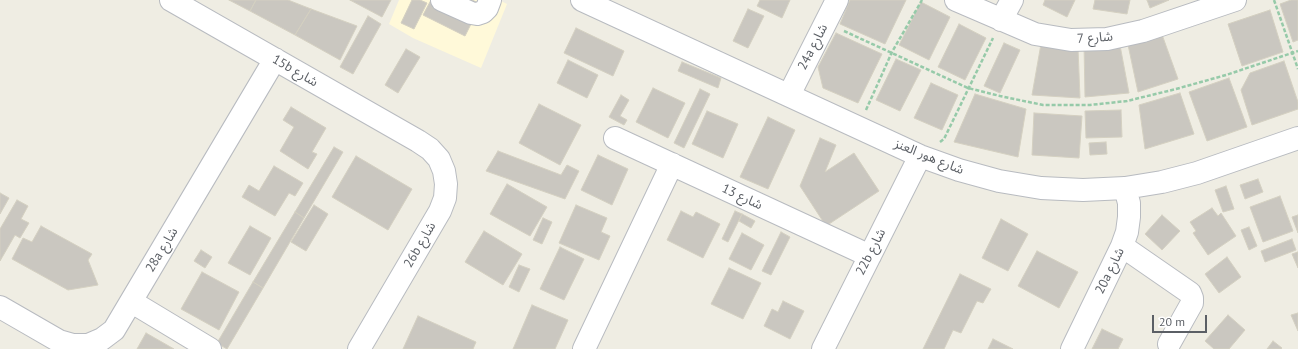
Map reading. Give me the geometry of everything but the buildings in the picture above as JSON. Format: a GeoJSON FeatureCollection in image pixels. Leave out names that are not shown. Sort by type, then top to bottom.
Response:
{"type":"FeatureCollection","features":[{"type":"Feature","properties":{"kind":"street","name":"15b شارع"},"geometry":{"type":"LineString","coordinates":[[171,0],[418,142]]}},
{"type":"Feature","properties":{"kind":"street"},"geometry":{"type":"LineString","coordinates":[[442,0],[471,13],[477,14],[487,8],[490,0]]}},
{"type":"Feature","properties":{"kind":"street","name":"شارع هور العنز"},"geometry":{"type":"LineString","coordinates":[[582,0],[920,156],[959,170],[1000,181],[1041,188],[1083,190],[1125,188],[1162,182],[1198,173],[1298,138]]}},
{"type":"Feature","properties":{"kind":"street","name":"24a شارع"},"geometry":{"type":"LineString","coordinates":[[789,95],[836,0]]}},
{"type":"Feature","properties":{"kind":"street","name":"شارع 7"},"geometry":{"type":"LineString","coordinates":[[956,0],[1035,34],[1071,40],[1107,39],[1143,31],[1234,0]]}},
{"type":"Feature","properties":{"kind":"street"},"geometry":{"type":"LineString","coordinates":[[1001,20],[1012,0]]}},
{"type":"Feature","properties":{"kind":"street","name":"28a شارع"},"geometry":{"type":"LineString","coordinates":[[0,307],[59,341],[73,345],[88,345],[102,339],[114,330],[275,59]]}},
{"type":"Feature","properties":{"kind":"street","name":"شارع 13"},"geometry":{"type":"LineString","coordinates":[[615,138],[870,256]]}},
{"type":"Feature","properties":{"kind":"street","name":"26b شارع"},"geometry":{"type":"LineString","coordinates":[[359,349],[440,210],[445,198],[446,184],[444,171],[439,159],[430,149],[418,142]]}},
{"type":"Feature","properties":{"kind":"street","name":"22b شارع"},"geometry":{"type":"LineString","coordinates":[[823,349],[920,156]]}},
{"type":"Feature","properties":{"kind":"street"},"geometry":{"type":"LineString","coordinates":[[584,349],[672,164]]}},
{"type":"Feature","properties":{"kind":"street","name":"20a شارع"},"geometry":{"type":"LineString","coordinates":[[1072,349],[1122,246],[1127,232],[1129,203],[1125,188]]}},
{"type":"Feature","properties":{"kind":"street"},"geometry":{"type":"LineString","coordinates":[[1122,246],[1190,293],[1192,303],[1169,344]]}},
{"type":"Feature","properties":{"kind":"street"},"geometry":{"type":"LineString","coordinates":[[132,302],[210,349]]}},
{"type":"Feature","properties":{"kind":"path"},"geometry":{"type":"LineString","coordinates":[[859,127],[892,52],[922,0]]}},
{"type":"Feature","properties":{"kind":"path"},"geometry":{"type":"LineString","coordinates":[[1274,0],[1298,69]]}},
{"type":"Feature","properties":{"kind":"path"},"geometry":{"type":"LineString","coordinates":[[920,156],[944,139],[1001,20]]}},
{"type":"Feature","properties":{"kind":"path"},"geometry":{"type":"LineString","coordinates":[[825,22],[968,88],[1044,105],[1090,105],[1127,101],[1176,90],[1298,51]]}},
{"type":"Feature","properties":{"kind":"shaded area"},"geometry":{"type":"Polygon","coordinates":[[[399,0],[499,0],[507,4],[481,68],[413,38],[389,24],[399,0]]]}}]}
